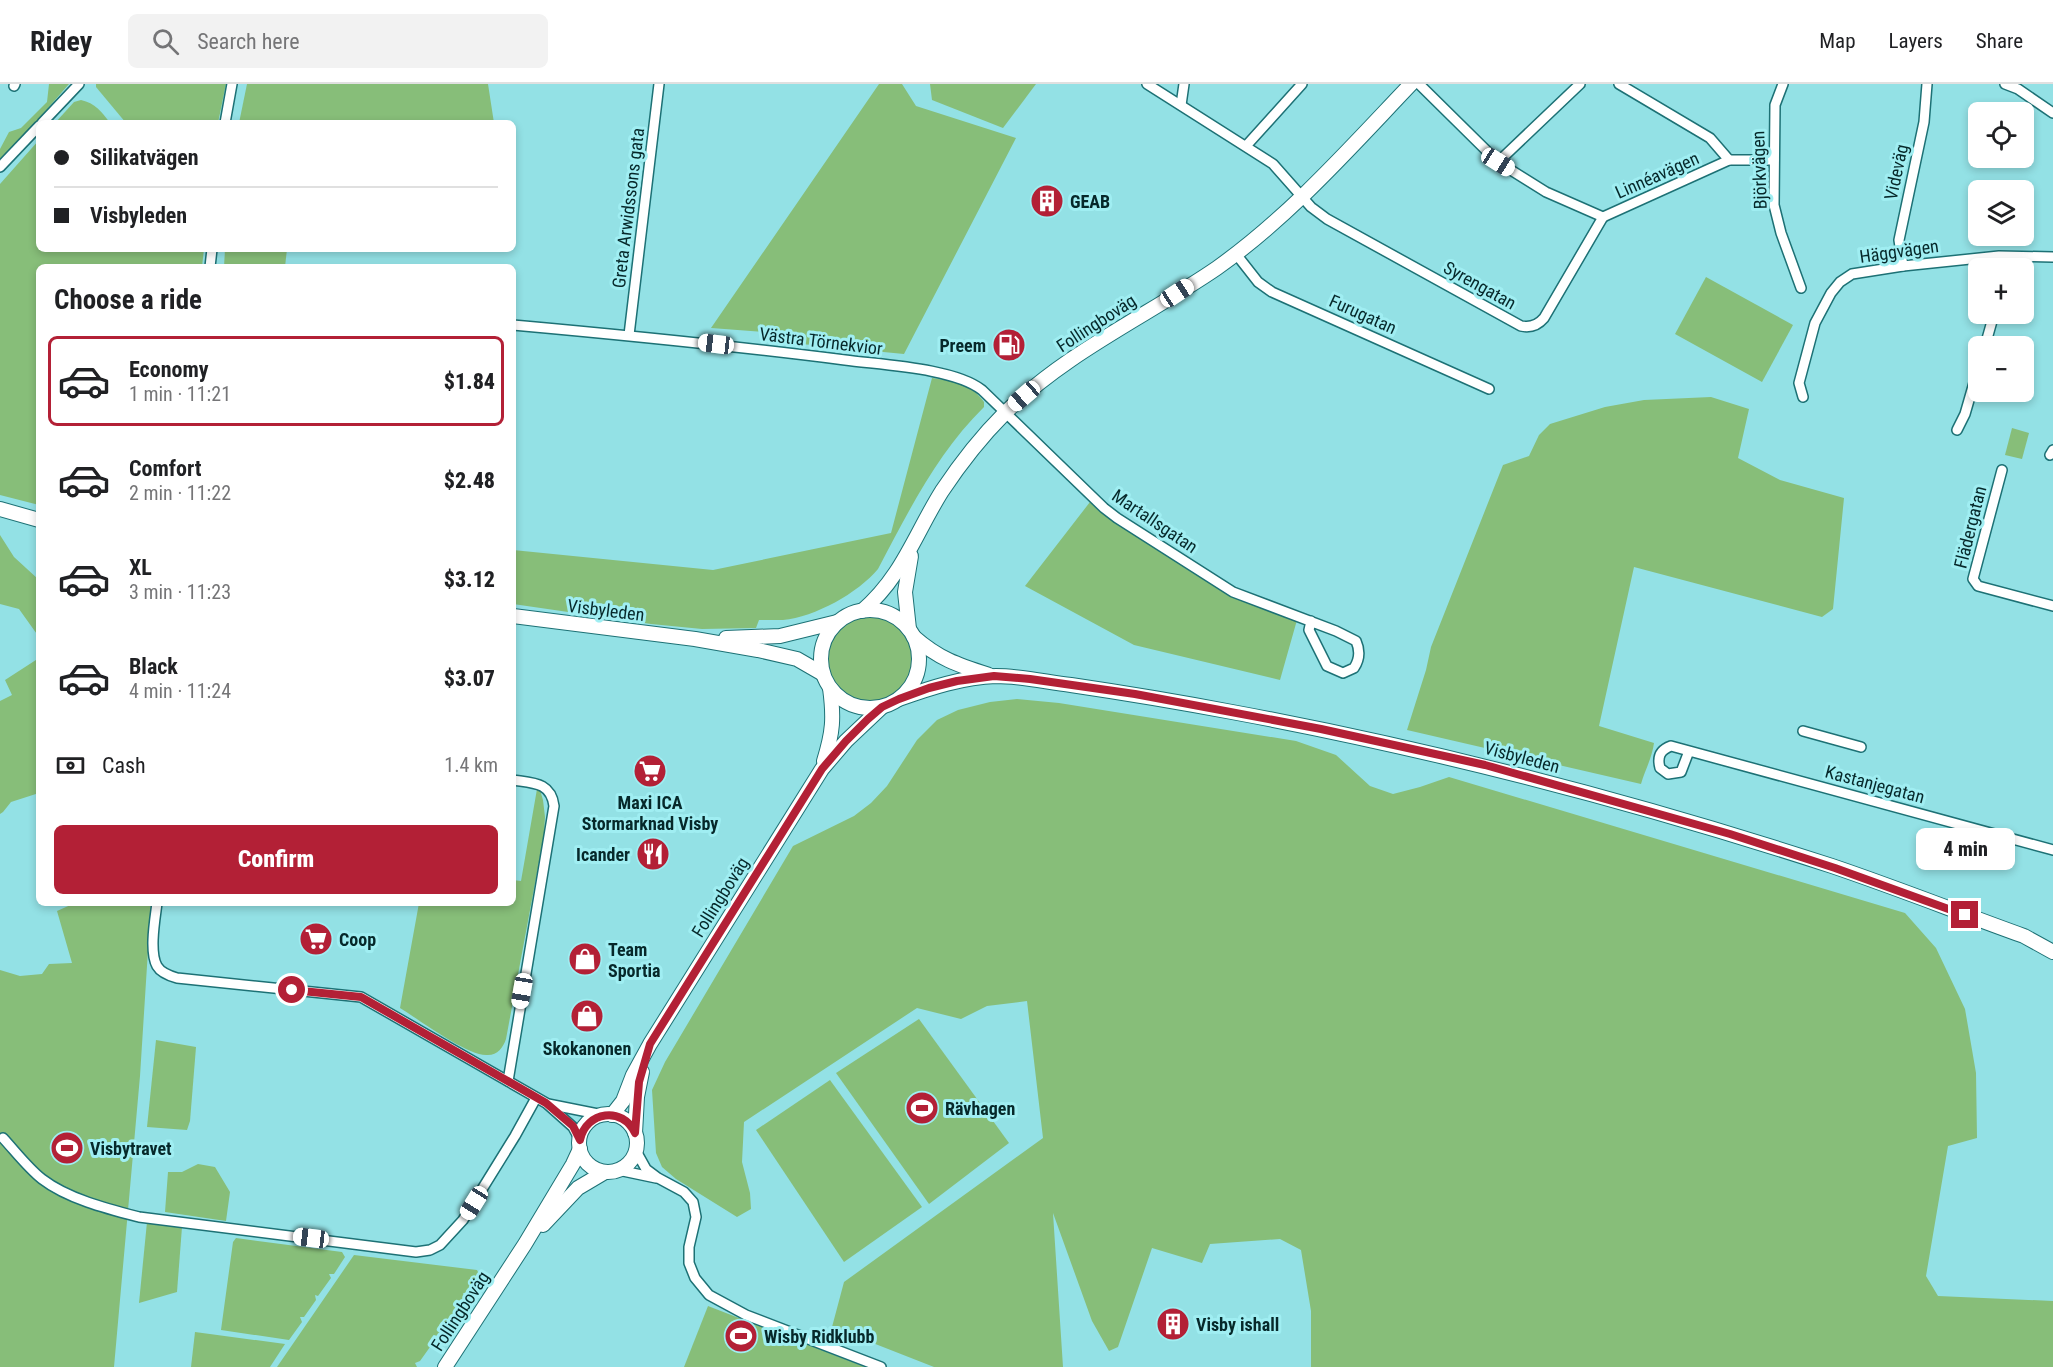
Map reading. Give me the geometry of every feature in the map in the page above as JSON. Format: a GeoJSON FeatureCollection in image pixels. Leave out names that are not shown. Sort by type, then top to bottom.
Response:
{"type":"FeatureCollection","features":[{"type":"Feature","properties":{"kind":"main road","name":"Follingboväg"},"geometry":{"type":"LineString","coordinates":[[862,611],[889,585],[912,548],[942,491],[986,432],[1005,412],[1064,366],[1236,254],[1303,197],[1410,84]]}},
{"type":"Feature","properties":{"kind":"main road"},"geometry":{"type":"LineString","coordinates":[[0,509],[36,518]]}},
{"type":"Feature","properties":{"kind":"main road","name":"Follingboväg"},"geometry":{"type":"LineString","coordinates":[[911,633],[905,592],[912,548]]}},
{"type":"Feature","properties":{"kind":"main road"},"geometry":{"type":"LineString","coordinates":[[862,611],[885,612],[901,621],[911,633],[919,657],[918,670],[913,683],[899,699],[882,707],[869,708],[850,704],[839,698],[830,688],[823,674],[820,657],[827,634],[838,621],[850,614],[862,611]]}},
{"type":"Feature","properties":{"kind":"main road","name":"Visbyleden"},"geometry":{"type":"LineString","coordinates":[[516,616],[695,639],[796,659],[823,674]]}},
{"type":"Feature","properties":{"kind":"main road","name":"Visbyleden"},"geometry":{"type":"LineString","coordinates":[[695,639],[780,636],[838,621]]}},
{"type":"Feature","properties":{"kind":"main road","name":"Visbyleden"},"geometry":{"type":"LineString","coordinates":[[911,633],[930,651],[947,661],[994,676],[1135,694],[1321,729],[1485,765],[1730,834],[1835,868],[2024,936],[2053,952]]}},
{"type":"Feature","properties":{"kind":"main road","name":"Visbyleden"},"geometry":{"type":"LineString","coordinates":[[899,699],[943,684],[994,676]]}},
{"type":"Feature","properties":{"kind":"main road","name":"Follingboväg"},"geometry":{"type":"LineString","coordinates":[[822,769],[832,730],[833,713],[830,688]]}},
{"type":"Feature","properties":{"kind":"main road","name":"Follingboväg"},"geometry":{"type":"LineString","coordinates":[[607,1115],[623,1101],[633,1075],[650,1044],[822,769],[851,735],[882,707]]}},
{"type":"Feature","properties":{"kind":"main road","name":"Visbyleden"},"geometry":{"type":"LineString","coordinates":[[2024,936],[2053,940]]}},
{"type":"Feature","properties":{"kind":"main road","name":"Follingboväg"},"geometry":{"type":"LineString","coordinates":[[635,1133],[639,1082],[650,1044]]}},
{"type":"Feature","properties":{"kind":"main road"},"geometry":{"type":"LineString","coordinates":[[607,1115],[627,1122],[635,1133],[636,1151],[628,1164],[611,1171],[593,1168],[587,1163],[580,1144],[586,1125],[591,1120],[607,1115]]}},
{"type":"Feature","properties":{"kind":"main road","name":"Follingboväg"},"geometry":{"type":"LineString","coordinates":[[445,1367],[525,1244],[580,1144]]}},
{"type":"Feature","properties":{"kind":"main road","name":"Follingboväg"},"geometry":{"type":"LineString","coordinates":[[525,1244],[578,1188],[611,1171]]}},
{"type":"Feature","properties":{"kind":"street"},"geometry":{"type":"LineString","coordinates":[[45,120],[79,84]]}},
{"type":"Feature","properties":{"kind":"street"},"geometry":{"type":"LineString","coordinates":[[226,120],[232,84]]}},
{"type":"Feature","properties":{"kind":"street","name":"Greta Arwidssons gata"},"geometry":{"type":"LineString","coordinates":[[629,335],[659,84]]}},
{"type":"Feature","properties":{"kind":"street"},"geometry":{"type":"LineString","coordinates":[[1147,84],[1273,164],[1303,197]]}},
{"type":"Feature","properties":{"kind":"street"},"geometry":{"type":"LineString","coordinates":[[1181,105],[1184,84]]}},
{"type":"Feature","properties":{"kind":"street"},"geometry":{"type":"LineString","coordinates":[[1246,146],[1302,84]]}},
{"type":"Feature","properties":{"kind":"street","name":"Linnéavägen"},"geometry":{"type":"LineString","coordinates":[[1419,84],[1498,162],[1546,192],[1603,217],[1729,160],[1774,160]]}},
{"type":"Feature","properties":{"kind":"street"},"geometry":{"type":"LineString","coordinates":[[1498,162],[1581,84]]}},
{"type":"Feature","properties":{"kind":"street"},"geometry":{"type":"LineString","coordinates":[[1619,84],[1710,138],[1729,160]]}},
{"type":"Feature","properties":{"kind":"street","name":"Björkvägen"},"geometry":{"type":"LineString","coordinates":[[1783,84],[1775,105],[1774,206],[1801,288]]}},
{"type":"Feature","properties":{"kind":"street","name":"Videväg"},"geometry":{"type":"LineString","coordinates":[[1903,266],[1899,240],[1924,122],[1927,84]]}},
{"type":"Feature","properties":{"kind":"street"},"geometry":{"type":"LineString","coordinates":[[2005,84],[2018,89],[2053,111]]}},
{"type":"Feature","properties":{"kind":"street"},"geometry":{"type":"LineString","coordinates":[[0,167],[36,129]]}},
{"type":"Feature","properties":{"kind":"street","name":"Syrengatan"},"geometry":{"type":"LineString","coordinates":[[1303,197],[1311,207],[1327,219],[1525,327],[1538,324],[1544,318],[1603,217]]}},
{"type":"Feature","properties":{"kind":"street","name":"Furugatan"},"geometry":{"type":"LineString","coordinates":[[1236,254],[1258,282],[1272,292],[1489,389]]}},
{"type":"Feature","properties":{"kind":"street","name":"Häggvägen"},"geometry":{"type":"LineString","coordinates":[[1803,397],[1799,383],[1815,323],[1831,293],[1840,282],[1852,274],[1999,256],[2053,257]]}},
{"type":"Feature","properties":{"kind":"street","name":"Västra Törnekvior"},"geometry":{"type":"LineString","coordinates":[[516,326],[629,335],[948,374],[963,378],[976,386],[1005,412]]}},
{"type":"Feature","properties":{"kind":"street"},"geometry":{"type":"LineString","coordinates":[[1957,430],[1968,402]]}},
{"type":"Feature","properties":{"kind":"street","name":"Martallsgatan"},"geometry":{"type":"LineString","coordinates":[[1005,412],[1117,518],[1233,592],[1311,621],[1356,641],[1359,657],[1354,668],[1343,673],[1327,666],[1309,630],[1311,621]]}},
{"type":"Feature","properties":{"kind":"street","name":"Flädergatan"},"geometry":{"type":"LineString","coordinates":[[2002,470],[1973,579],[1974,583],[2053,606]]}},
{"type":"Feature","properties":{"kind":"street"},"geometry":{"type":"LineString","coordinates":[[1803,731],[1861,747]]}},
{"type":"Feature","properties":{"kind":"street","name":"Kastanjegatan"},"geometry":{"type":"LineString","coordinates":[[1689,751],[2053,850]]}},
{"type":"Feature","properties":{"kind":"street"},"geometry":{"type":"LineString","coordinates":[[508,1082],[554,806],[553,796],[541,785],[516,781]]}},
{"type":"Feature","properties":{"kind":"street"},"geometry":{"type":"LineString","coordinates":[[157,906],[154,952],[157,966],[165,974],[177,978],[361,997],[546,1103],[586,1113],[607,1115]]}},
{"type":"Feature","properties":{"kind":"street"},"geometry":{"type":"LineString","coordinates":[[3,1138],[42,1179],[70,1194],[105,1208],[139,1217],[416,1252],[430,1250],[440,1245],[463,1220],[516,1136],[536,1098]]}},
{"type":"Feature","properties":{"kind":"street"},"geometry":{"type":"LineString","coordinates":[[546,1103],[573,1126],[580,1144]]}},
{"type":"Feature","properties":{"kind":"street"},"geometry":{"type":"LineString","coordinates":[[636,1151],[646,1169],[684,1192],[693,1202],[696,1217],[690,1240],[689,1263],[695,1278],[708,1295],[747,1315],[881,1367]]}},
{"type":"Feature","properties":{"kind":"street"},"geometry":{"type":"LineString","coordinates":[[611,1171],[658,1178]]}},
{"type":"Feature","properties":{"kind":"green space"},"geometry":{"type":"Polygon","coordinates":[[[49,84],[69,84],[0,163],[0,149],[9,132],[21,128],[47,102],[49,84]]]}},
{"type":"Feature","properties":{"kind":"green space"},"geometry":{"type":"Polygon","coordinates":[[[96,84],[226,84],[219,120],[124,120],[96,87],[96,84]]]}},
{"type":"Feature","properties":{"kind":"green space"},"geometry":{"type":"Polygon","coordinates":[[[247,84],[488,84],[494,120],[240,120],[247,84]]]}},
{"type":"Feature","properties":{"kind":"green space"},"geometry":{"type":"Polygon","coordinates":[[[879,84],[902,84],[916,106],[1016,138],[904,354],[791,343],[777,333],[711,328],[879,84]]]}},
{"type":"Feature","properties":{"kind":"green space"},"geometry":{"type":"Polygon","coordinates":[[[930,84],[1036,84],[1003,128],[932,100],[930,84]]]}},
{"type":"Feature","properties":{"kind":"green space"},"geometry":{"type":"Polygon","coordinates":[[[86,101],[108,120],[58,120],[74,102],[86,101]]]}},
{"type":"Feature","properties":{"kind":"green space"},"geometry":{"type":"Polygon","coordinates":[[[36,143],[36,252],[204,252],[202,264],[36,264],[36,504],[0,495],[0,184],[36,143]]]}},
{"type":"Feature","properties":{"kind":"green space"},"geometry":{"type":"Polygon","coordinates":[[[225,252],[287,252],[285,264],[224,264],[225,252]]]}},
{"type":"Feature","properties":{"kind":"green space"},"geometry":{"type":"Polygon","coordinates":[[[1706,277],[1793,325],[1762,382],[1675,334],[1706,277]]]}},
{"type":"Feature","properties":{"kind":"green space"},"geometry":{"type":"Polygon","coordinates":[[[932,378],[968,387],[984,402],[984,407],[952,443],[938,463],[878,569],[848,595],[822,609],[795,618],[759,620],[756,628],[702,629],[516,604],[516,550],[713,570],[891,533],[932,378]]]}},
{"type":"Feature","properties":{"kind":"green space"},"geometry":{"type":"Polygon","coordinates":[[[1711,397],[1749,409],[1738,458],[1780,480],[1844,498],[1833,609],[1822,617],[1634,567],[1599,726],[1654,743],[1641,784],[1407,730],[1431,647],[1503,465],[1529,456],[1539,435],[1550,424],[1605,407],[1644,400],[1711,397]]]}},
{"type":"Feature","properties":{"kind":"green space"},"geometry":{"type":"Polygon","coordinates":[[[2012,428],[2029,433],[2022,459],[2005,455],[2012,428]]]}},
{"type":"Feature","properties":{"kind":"green space"},"geometry":{"type":"Polygon","coordinates":[[[1090,502],[1103,514],[1235,597],[1297,620],[1280,680],[1134,645],[1025,586],[1090,502]]]}},
{"type":"Feature","properties":{"kind":"green space"},"geometry":{"type":"Polygon","coordinates":[[[0,535],[14,557],[36,577],[36,633],[19,609],[0,604],[0,535]]]}},
{"type":"Feature","properties":{"kind":"green space"},"geometry":{"type":"Polygon","coordinates":[[[862,617],[878,617],[894,624],[905,635],[912,651],[909,675],[900,689],[878,701],[862,701],[846,694],[835,683],[828,667],[828,651],[835,635],[846,624],[862,617]]]}},
{"type":"Feature","properties":{"kind":"green space"},"geometry":{"type":"Polygon","coordinates":[[[36,660],[36,794],[11,802],[0,814],[0,701],[12,695],[5,680],[36,660]]]}},
{"type":"Feature","properties":{"kind":"green space"},"geometry":{"type":"Polygon","coordinates":[[[1017,699],[1059,703],[1296,741],[1336,755],[1370,786],[1393,794],[1449,777],[1905,913],[1936,948],[1965,1009],[1976,1073],[1977,1138],[1948,1146],[1926,1276],[1938,1296],[2053,1301],[2053,1367],[1311,1367],[1311,1311],[1301,1250],[1280,1239],[1210,1244],[1202,1263],[1152,1248],[1118,1347],[1109,1351],[1092,1321],[1053,1213],[1063,1367],[934,1367],[832,1327],[844,1282],[1043,1138],[1027,1001],[987,1006],[961,1019],[917,1008],[744,1122],[742,1162],[750,1193],[751,1209],[737,1217],[676,1179],[662,1167],[656,1153],[652,1090],[665,1062],[793,846],[854,816],[871,803],[887,786],[917,740],[937,720],[958,710],[990,702],[1017,699]]]}},
{"type":"Feature","properties":{"kind":"green space"},"geometry":{"type":"Polygon","coordinates":[[[537,789],[540,790],[543,800],[544,835],[506,1039],[496,1053],[486,1055],[477,1053],[455,1043],[400,1008],[418,906],[516,906],[516,880],[521,881],[537,789]]]}},
{"type":"Feature","properties":{"kind":"green space","name":"Visbytravet"},"geometry":{"type":"Polygon","coordinates":[[[68,906],[151,906],[140,1076],[114,1367],[0,1367],[0,970],[20,976],[42,974],[49,964],[72,963],[57,911],[68,906]]]}},
{"type":"Feature","properties":{"kind":"green space","name":"Rävhagen"},"geometry":{"type":"Polygon","coordinates":[[[919,1019],[1009,1143],[929,1204],[836,1073],[919,1019]]]}},
{"type":"Feature","properties":{"kind":"green space"},"geometry":{"type":"Polygon","coordinates":[[[156,1040],[196,1047],[190,1121],[187,1130],[147,1127],[156,1040]]]}},
{"type":"Feature","properties":{"kind":"green space"},"geometry":{"type":"Polygon","coordinates":[[[830,1080],[922,1207],[844,1262],[756,1130],[830,1080]]]}},
{"type":"Feature","properties":{"kind":"green space"},"geometry":{"type":"Polygon","coordinates":[[[198,1164],[215,1167],[230,1192],[226,1221],[165,1212],[168,1172],[182,1172],[198,1164]]]}},
{"type":"Feature","properties":{"kind":"green space"},"geometry":{"type":"Polygon","coordinates":[[[147,1222],[182,1227],[177,1292],[139,1303],[147,1222]]]}},
{"type":"Feature","properties":{"kind":"green space"},"geometry":{"type":"Polygon","coordinates":[[[236,1238],[342,1252],[345,1257],[334,1274],[329,1274],[331,1278],[318,1296],[315,1295],[316,1300],[304,1317],[300,1317],[302,1322],[289,1340],[221,1330],[233,1242],[236,1238]]]}},
{"type":"Feature","properties":{"kind":"green space"},"geometry":{"type":"Polygon","coordinates":[[[354,1255],[477,1270],[479,1274],[468,1293],[463,1293],[465,1297],[439,1336],[433,1335],[435,1340],[420,1361],[415,1363],[417,1367],[277,1367],[354,1255]]]}},
{"type":"Feature","properties":{"kind":"green space","name":"Wisby Ridklubb"},"geometry":{"type":"Polygon","coordinates":[[[708,1306],[865,1367],[684,1367],[708,1306]]]}},
{"type":"Feature","properties":{"kind":"green space"},"geometry":{"type":"Polygon","coordinates":[[[195,1332],[285,1344],[270,1367],[191,1367],[195,1332]]]}},
{"type":"Feature","properties":{"kind":"place","name":"GEAB"},"geometry":{"type":"Point","coordinates":[1047,201]}},
{"type":"Feature","properties":{"kind":"place","name":"Preem"},"geometry":{"type":"Point","coordinates":[1009,345]}},
{"type":"Feature","properties":{"kind":"place","name":"Maxi ICA Stormarknad Visby"},"geometry":{"type":"Point","coordinates":[650,771]}},
{"type":"Feature","properties":{"kind":"place","name":"Icander"},"geometry":{"type":"Point","coordinates":[653,854]}},
{"type":"Feature","properties":{"kind":"place","name":"Coop"},"geometry":{"type":"Point","coordinates":[316,939]}},
{"type":"Feature","properties":{"kind":"place","name":"Team Sportia"},"geometry":{"type":"Point","coordinates":[585,959]}},
{"type":"Feature","properties":{"kind":"place","name":"Skokanonen"},"geometry":{"type":"Point","coordinates":[587,1016]}},
{"type":"Feature","properties":{"kind":"place","name":"Rävhagen"},"geometry":{"type":"Point","coordinates":[922,1108]}},
{"type":"Feature","properties":{"kind":"place","name":"Visbytravet"},"geometry":{"type":"Point","coordinates":[67,1148]}},
{"type":"Feature","properties":{"kind":"place","name":"Visby ishall"},"geometry":{"type":"Point","coordinates":[1173,1324]}},
{"type":"Feature","properties":{"kind":"place","name":"Wisby Ridklubb"},"geometry":{"type":"Point","coordinates":[741,1336]}},
{"type":"Feature","properties":{"kind":"route"},"geometry":{"type":"LineString","coordinates":[[292,990],[361,997],[546,1103],[573,1126],[580,1140],[589,1122],[607,1114],[625,1120],[635,1133],[639,1082],[650,1044],[822,769],[846,741],[882,707],[929,688],[957,681],[994,676],[1135,694],[1321,729],[1485,765],[1730,834],[1835,868],[1965,915]]}}]}
